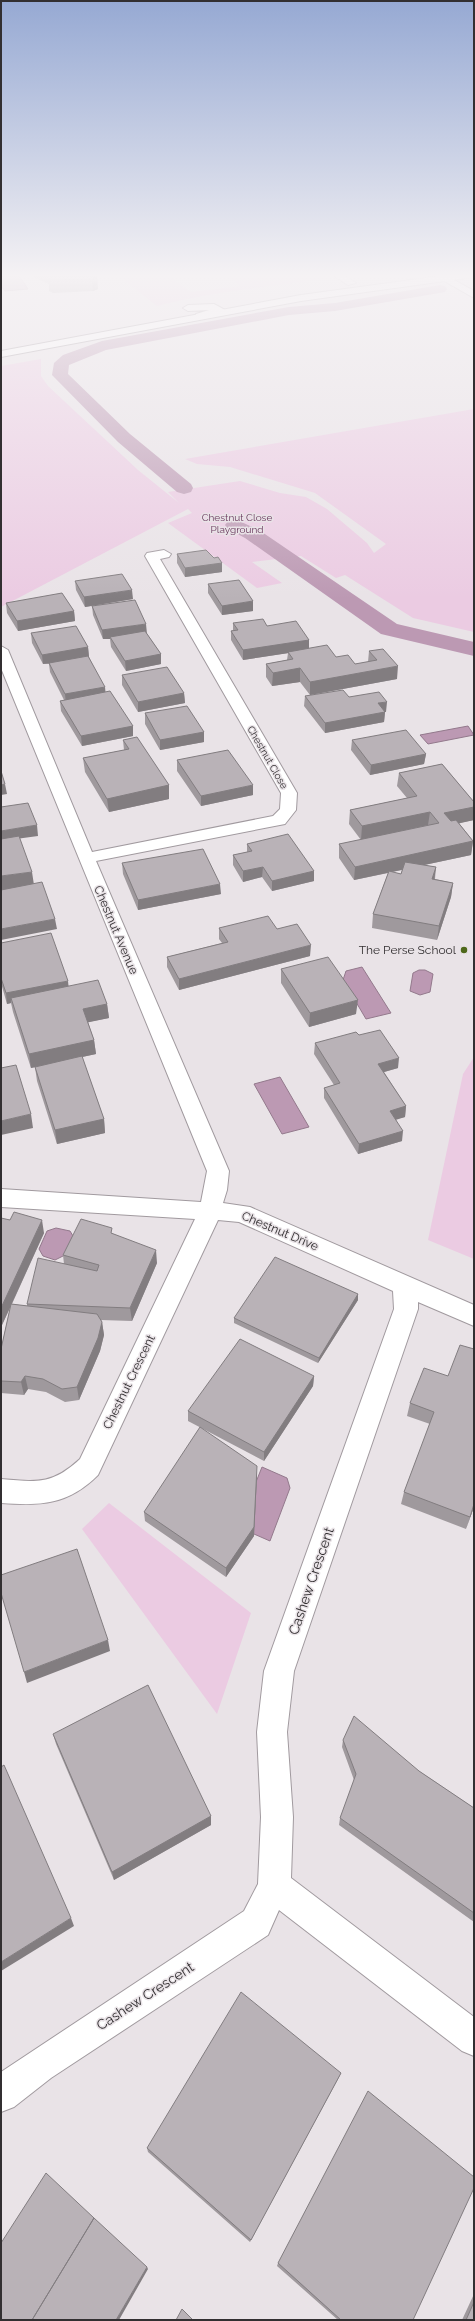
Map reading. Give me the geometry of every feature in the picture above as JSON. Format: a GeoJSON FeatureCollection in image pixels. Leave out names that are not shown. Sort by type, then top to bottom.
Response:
{"type":"FeatureCollection","features":[{"type":"Feature","properties":{"kind":"street","name":"Chestnut Close"},"geometry":{"type":"LineString","coordinates":[[86,858],[279,820],[288,810],[289,793],[152,556],[164,554]]}},
{"type":"Feature","properties":{"kind":"street","name":"Chestnut Avenue"},"geometry":{"type":"LineString","coordinates":[[1,650],[5,677],[86,858],[218,1171],[216,1190],[211,1211]]}},
{"type":"Feature","properties":{"kind":"street","name":"Chestnut Drive"},"geometry":{"type":"LineString","coordinates":[[1,1198],[242,1213],[405,1287],[474,1316]]}},
{"type":"Feature","properties":{"kind":"street","name":"Chestnut Crescent"},"geometry":{"type":"LineString","coordinates":[[1,1491],[43,1493],[61,1489],[77,1480],[89,1467],[211,1211]]}},
{"type":"Feature","properties":{"kind":"street","name":"Cashew Crescent"},"geometry":{"type":"LineString","coordinates":[[1,2094],[45,2062],[256,1923],[274,1886],[277,1817],[272,1732],[280,1671],[406,1309],[405,1287]]}},
{"type":"Feature","properties":{"kind":"street"},"geometry":{"type":"LineString","coordinates":[[274,1886],[474,2039]]}},
{"type":"Feature","properties":{"kind":"green space","name":"Chestnut Close Playground"},"geometry":{"type":"Polygon","coordinates":[[[1,382],[45,382],[138,470],[179,503],[168,492],[240,481],[280,493],[306,497],[327,509],[367,543],[374,553],[386,544],[315,493],[230,467],[197,464],[185,459],[474,409],[474,632],[413,618],[345,575],[336,578],[301,556],[252,562],[282,583],[257,588],[168,523],[192,513],[188,509],[1,607],[1,382]]]}},
{"type":"Feature","properties":{"kind":"green space"},"geometry":{"type":"Polygon","coordinates":[[[474,1057],[474,1259],[428,1240],[463,1074],[474,1057]]]}},
{"type":"Feature","properties":{"kind":"green space"},"geometry":{"type":"Polygon","coordinates":[[[109,1503],[251,1613],[217,1714],[82,1529],[109,1503]]]}},
{"type":"Feature","properties":{"kind":"shaded area"},"geometry":{"type":"Polygon","coordinates":[[[468,726],[474,735],[428,744],[420,735],[468,726]]]}},
{"type":"Feature","properties":{"kind":"shaded area"},"geometry":{"type":"Polygon","coordinates":[[[362,967],[391,1013],[366,1019],[343,980],[346,971],[362,967]]]}},
{"type":"Feature","properties":{"kind":"shaded area"},"geometry":{"type":"Polygon","coordinates":[[[419,970],[425,970],[433,974],[430,992],[420,995],[410,991],[413,973],[419,970]]]}},
{"type":"Feature","properties":{"kind":"shaded area"},"geometry":{"type":"Polygon","coordinates":[[[280,1077],[309,1127],[282,1134],[254,1084],[280,1077]]]}},
{"type":"Feature","properties":{"kind":"shaded area"},"geometry":{"type":"Polygon","coordinates":[[[56,1228],[70,1231],[73,1236],[65,1255],[55,1260],[43,1256],[39,1249],[47,1231],[56,1228]]]}},
{"type":"Feature","properties":{"kind":"shaded area"},"geometry":{"type":"Polygon","coordinates":[[[262,1467],[287,1478],[290,1488],[270,1541],[238,1527],[262,1467]]]}},
{"type":"Feature","properties":{"kind":"building"},"geometry":{"type":"Polygon","coordinates":[[[206,550],[214,558],[218,557],[222,563],[185,568],[177,554],[206,550]]]}},
{"type":"Feature","properties":{"kind":"building"},"geometry":{"type":"Polygon","coordinates":[[[122,574],[132,590],[84,597],[75,581],[122,574]]]}},
{"type":"Feature","properties":{"kind":"building"},"geometry":{"type":"Polygon","coordinates":[[[239,580],[253,601],[222,606],[208,584],[239,580]]]}},
{"type":"Feature","properties":{"kind":"building"},"geometry":{"type":"Polygon","coordinates":[[[62,593],[74,611],[17,621],[6,603],[62,593]]]}},
{"type":"Feature","properties":{"kind":"building"},"geometry":{"type":"Polygon","coordinates":[[[135,600],[146,624],[102,630],[92,606],[135,600]]]}},
{"type":"Feature","properties":{"kind":"building"},"geometry":{"type":"Polygon","coordinates":[[[263,619],[267,626],[296,621],[309,640],[243,650],[231,631],[238,630],[233,623],[263,619]]]}},
{"type":"Feature","properties":{"kind":"building"},"geometry":{"type":"Polygon","coordinates":[[[76,626],[88,647],[42,655],[31,633],[76,626]]]}},
{"type":"Feature","properties":{"kind":"building"},"geometry":{"type":"Polygon","coordinates":[[[145,631],[161,654],[125,661],[110,637],[145,631]]]}},
{"type":"Feature","properties":{"kind":"building"},"geometry":{"type":"Polygon","coordinates":[[[327,645],[336,657],[348,655],[355,664],[377,660],[369,651],[383,649],[398,666],[310,682],[300,668],[273,673],[266,664],[293,659],[288,652],[327,645]]]}},
{"type":"Feature","properties":{"kind":"building"},"geometry":{"type":"Polygon","coordinates":[[[88,656],[105,687],[65,694],[49,663],[88,656]]]}},
{"type":"Feature","properties":{"kind":"building"},"geometry":{"type":"Polygon","coordinates":[[[167,667],[184,693],[138,702],[122,675],[167,667]]]}},
{"type":"Feature","properties":{"kind":"building"},"geometry":{"type":"Polygon","coordinates":[[[343,690],[349,697],[379,692],[387,702],[378,703],[385,712],[325,723],[305,696],[343,690]]]}},
{"type":"Feature","properties":{"kind":"building"},"geometry":{"type":"Polygon","coordinates":[[[110,691],[133,726],[81,736],[60,701],[110,691]]]}},
{"type":"Feature","properties":{"kind":"building"},"geometry":{"type":"Polygon","coordinates":[[[187,706],[204,732],[160,740],[145,713],[187,706]]]}},
{"type":"Feature","properties":{"kind":"building"},"geometry":{"type":"Polygon","coordinates":[[[406,730],[426,754],[371,765],[352,740],[406,730]]]}},
{"type":"Feature","properties":{"kind":"building"},"geometry":{"type":"Polygon","coordinates":[[[137,737],[169,785],[107,799],[83,758],[129,749],[123,740],[137,737]]]}},
{"type":"Feature","properties":{"kind":"building"},"geometry":{"type":"Polygon","coordinates":[[[228,750],[253,785],[201,796],[177,760],[228,750]]]}},
{"type":"Feature","properties":{"kind":"building"},"geometry":{"type":"Polygon","coordinates":[[[442,764],[474,802],[474,807],[444,813],[451,821],[456,820],[473,841],[355,867],[339,844],[439,823],[430,812],[362,826],[350,810],[417,796],[399,773],[442,764]]]}},
{"type":"Feature","properties":{"kind":"building"},"geometry":{"type":"Polygon","coordinates":[[[1,771],[5,784],[1,785],[1,771]]]}},
{"type":"Feature","properties":{"kind":"building"},"geometry":{"type":"Polygon","coordinates":[[[28,803],[37,825],[1,831],[1,807],[28,803]]]}},
{"type":"Feature","properties":{"kind":"building"},"geometry":{"type":"Polygon","coordinates":[[[288,834],[314,871],[272,881],[263,867],[243,871],[233,855],[252,851],[247,844],[288,834]]]}},
{"type":"Feature","properties":{"kind":"building"},"geometry":{"type":"Polygon","coordinates":[[[19,836],[32,872],[1,876],[1,839],[19,836]]]}},
{"type":"Feature","properties":{"kind":"building"},"geometry":{"type":"Polygon","coordinates":[[[203,849],[220,884],[138,900],[122,863],[203,849]]]}},
{"type":"Feature","properties":{"kind":"building"},"geometry":{"type":"Polygon","coordinates":[[[405,862],[436,867],[432,879],[453,883],[439,926],[373,914],[389,871],[401,874],[405,862]]]}},
{"type":"Feature","properties":{"kind":"building"},"geometry":{"type":"Polygon","coordinates":[[[42,882],[55,919],[1,929],[1,890],[42,882]]]}},
{"type":"Feature","properties":{"kind":"building"},"geometry":{"type":"Polygon","coordinates":[[[268,916],[277,929],[297,924],[311,945],[179,979],[167,957],[228,942],[219,928],[268,916]]]}},
{"type":"Feature","properties":{"kind":"building"},"geometry":{"type":"Polygon","coordinates":[[[51,933],[68,981],[6,993],[1,978],[1,943],[51,933]]]}},
{"type":"Feature","properties":{"kind":"building"},"geometry":{"type":"Polygon","coordinates":[[[328,957],[358,1000],[310,1013],[281,969],[328,957]]]}},
{"type":"Feature","properties":{"kind":"building"},"geometry":{"type":"Polygon","coordinates":[[[98,980],[107,1004],[83,1009],[94,1040],[29,1054],[11,998],[98,980]]]}},
{"type":"Feature","properties":{"kind":"building"},"geometry":{"type":"Polygon","coordinates":[[[380,1030],[399,1058],[378,1064],[406,1106],[390,1111],[403,1131],[359,1144],[324,1088],[340,1083],[315,1043],[356,1032],[359,1035],[380,1030]]]}},
{"type":"Feature","properties":{"kind":"building"},"geometry":{"type":"Polygon","coordinates":[[[82,1056],[104,1119],[55,1130],[35,1067],[82,1056]]]}},
{"type":"Feature","properties":{"kind":"building"},"geometry":{"type":"Polygon","coordinates":[[[16,1065],[31,1114],[1,1121],[1,1068],[16,1065]]]}},
{"type":"Feature","properties":{"kind":"building"},"geometry":{"type":"Polygon","coordinates":[[[14,1212],[42,1220],[1,1308],[1,1218],[10,1220],[14,1212]]]}},
{"type":"Feature","properties":{"kind":"building"},"geometry":{"type":"Polygon","coordinates":[[[81,1219],[112,1228],[111,1233],[156,1250],[130,1308],[27,1304],[38,1258],[97,1271],[99,1265],[63,1255],[81,1219]]]}},
{"type":"Feature","properties":{"kind":"building"},"geometry":{"type":"Polygon","coordinates":[[[275,1257],[358,1294],[319,1358],[234,1318],[275,1257]]]}},
{"type":"Feature","properties":{"kind":"building"},"geometry":{"type":"Polygon","coordinates":[[[11,1304],[97,1314],[102,1322],[98,1338],[77,1387],[62,1389],[43,1379],[25,1376],[21,1382],[1,1381],[1,1349],[11,1304]]]}},
{"type":"Feature","properties":{"kind":"building"},"geometry":{"type":"Polygon","coordinates":[[[240,1339],[314,1376],[264,1452],[188,1411],[240,1339]]]}},
{"type":"Feature","properties":{"kind":"building"},"geometry":{"type":"Polygon","coordinates":[[[460,1345],[474,1349],[474,1504],[470,1517],[404,1492],[434,1412],[410,1403],[424,1368],[448,1376],[460,1345]]]}},
{"type":"Feature","properties":{"kind":"building"},"geometry":{"type":"Polygon","coordinates":[[[200,1427],[257,1466],[254,1527],[226,1568],[144,1512],[200,1427]]]}},
{"type":"Feature","properties":{"kind":"building"},"geometry":{"type":"Polygon","coordinates":[[[77,1549],[108,1640],[24,1672],[1,1593],[1,1575],[77,1549]]]}},
{"type":"Feature","properties":{"kind":"building"},"geometry":{"type":"Polygon","coordinates":[[[148,1685],[211,1816],[112,1872],[53,1734],[148,1685]]]}},
{"type":"Feature","properties":{"kind":"building"},"geometry":{"type":"Polygon","coordinates":[[[354,1716],[419,1771],[474,1808],[474,1913],[340,1818],[356,1774],[343,1740],[354,1716]]]}},
{"type":"Feature","properties":{"kind":"building"},"geometry":{"type":"Polygon","coordinates":[[[4,1765],[71,1918],[1,1962],[1,1767],[4,1765]]]}},
{"type":"Feature","properties":{"kind":"building"},"geometry":{"type":"Polygon","coordinates":[[[241,1992],[341,2073],[251,2240],[147,2148],[241,1992]]]}},
{"type":"Feature","properties":{"kind":"building"},"geometry":{"type":"Polygon","coordinates":[[[368,2091],[474,2177],[474,2188],[413,2320],[341,2320],[278,2263],[368,2091]]]}},
{"type":"Feature","properties":{"kind":"building"},"geometry":{"type":"Polygon","coordinates":[[[46,2173],[94,2218],[32,2320],[1,2320],[1,2243],[46,2173]]]}},
{"type":"Feature","properties":{"kind":"building"},"geometry":{"type":"Polygon","coordinates":[[[94,2218],[147,2267],[116,2320],[32,2320],[94,2218]]]}},
{"type":"Feature","properties":{"kind":"building"},"geometry":{"type":"Polygon","coordinates":[[[474,2302],[474,2320],[466,2320],[474,2302]]]}},
{"type":"Feature","properties":{"kind":"building"},"geometry":{"type":"Polygon","coordinates":[[[182,2309],[193,2320],[176,2320],[182,2309]]]}},
{"type":"Feature","properties":{"kind":"waterway"},"geometry":{"type":"LineString","coordinates":[[67,382],[124,438],[184,488]]}},
{"type":"Feature","properties":{"kind":"waterway"},"geometry":{"type":"LineString","coordinates":[[235,525],[252,534],[389,629],[474,649]]}},
{"type":"Feature","properties":{"kind":"place","name":"The Perse School"},"geometry":{"type":"Point","coordinates":[464,950]}}]}
